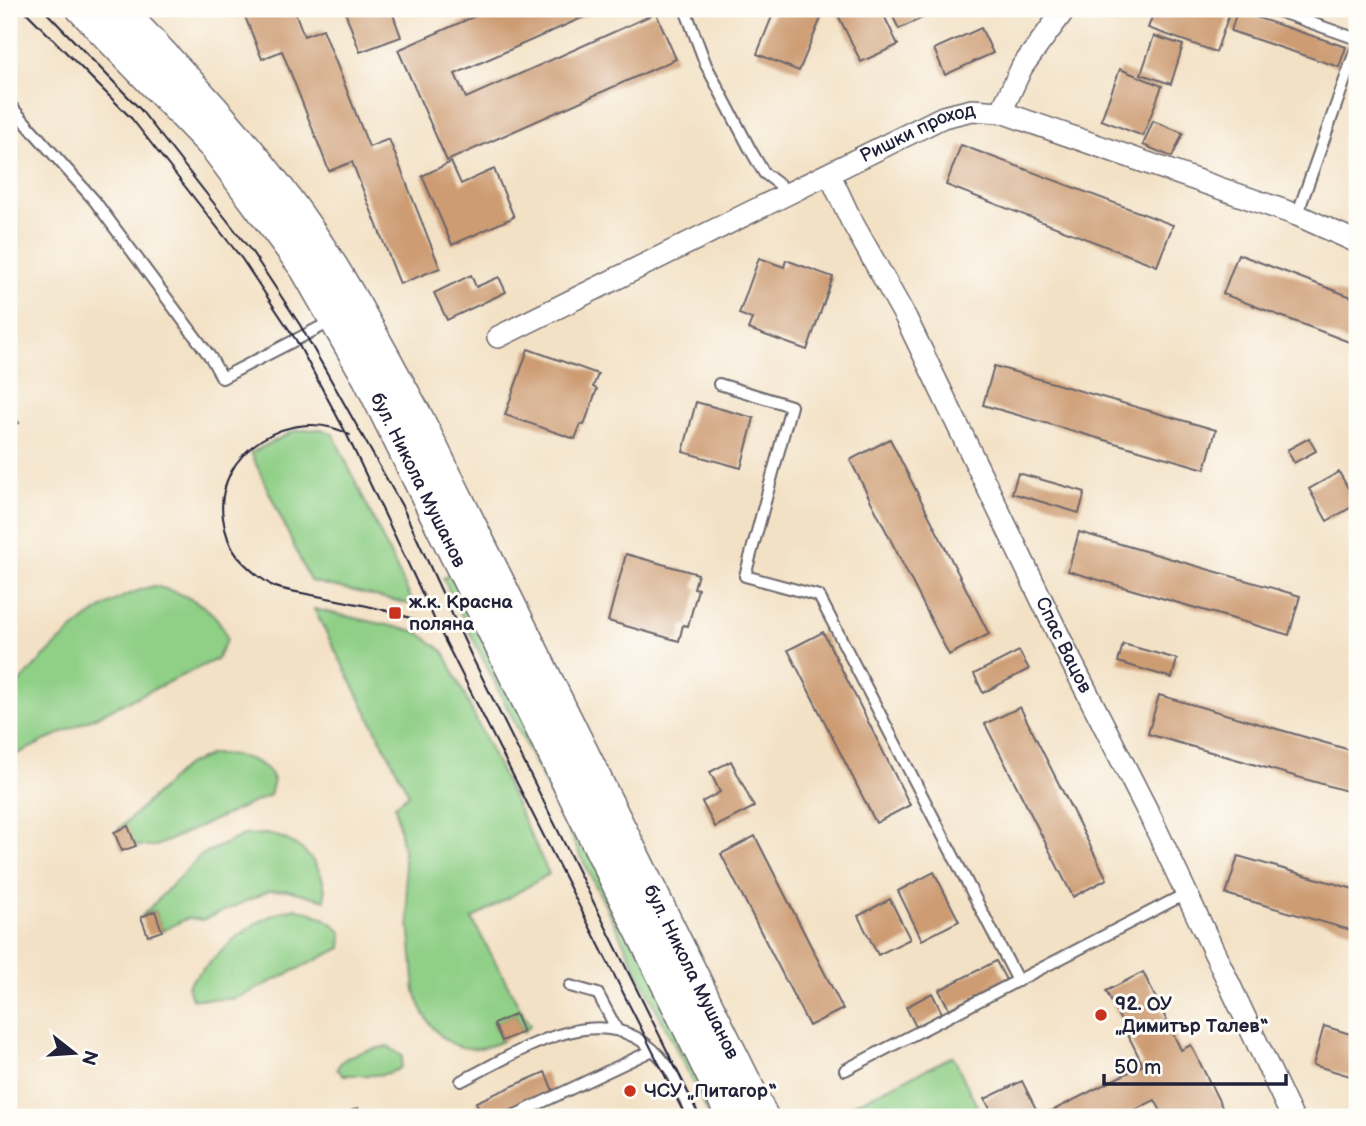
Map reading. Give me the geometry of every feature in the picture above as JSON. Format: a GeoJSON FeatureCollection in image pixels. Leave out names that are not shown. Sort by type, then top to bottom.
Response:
{"type":"FeatureCollection","features":[{"type":"Feature","properties":{"kind":"main road","name":"бул. Никола Мушанов"},"geometry":{"type":"LineString","coordinates":[[82,9],[215,147],[305,268],[345,314],[418,418],[763,1117]]}},
{"type":"Feature","properties":{"kind":"main road","name":"бул. Никола Мушанов"},"geometry":{"type":"LineString","coordinates":[[119,9],[240,138],[316,241],[371,384],[732,1117]]}},
{"type":"Feature","properties":{"kind":"street"},"geometry":{"type":"LineString","coordinates":[[1001,112],[1022,67],[1065,9]]}},
{"type":"Feature","properties":{"kind":"street","name":"Ришки проход"},"geometry":{"type":"LineString","coordinates":[[498,337],[792,194],[943,117],[972,110],[1001,112],[1297,215],[1357,242]]}},
{"type":"Feature","properties":{"kind":"street","name":"Спас Вацов"},"geometry":{"type":"LineString","coordinates":[[830,175],[906,318],[1053,626],[1188,893],[1292,1117]]}},
{"type":"Feature","properties":{"kind":"lane"},"geometry":{"type":"LineString","coordinates":[[685,9],[706,65],[750,149],[764,173],[792,194]]}},
{"type":"Feature","properties":{"kind":"lane"},"geometry":{"type":"LineString","coordinates":[[1272,9],[1357,39]]}},
{"type":"Feature","properties":{"kind":"lane"},"geometry":{"type":"LineString","coordinates":[[1297,215],[1357,46]]}},
{"type":"Feature","properties":{"kind":"lane"},"geometry":{"type":"LineString","coordinates":[[9,104],[94,200],[211,358],[222,378],[345,314]]}},
{"type":"Feature","properties":{"kind":"lane"},"geometry":{"type":"LineString","coordinates":[[719,384],[791,406],[745,576],[819,596],[1017,981]]}},
{"type":"Feature","properties":{"kind":"lane"},"geometry":{"type":"LineString","coordinates":[[845,1070],[1188,893]]}},
{"type":"Feature","properties":{"kind":"lane"},"geometry":{"type":"LineString","coordinates":[[570,986],[598,994],[616,1028]]}},
{"type":"Feature","properties":{"kind":"lane"},"geometry":{"type":"LineString","coordinates":[[461,1081],[578,1027],[616,1028],[640,1039],[667,1066],[692,1117]]}},
{"type":"Feature","properties":{"kind":"lane"},"geometry":{"type":"LineString","coordinates":[[511,1117],[653,1050]]}},
{"type":"Feature","properties":{"kind":"green space"},"geometry":{"type":"Polygon","coordinates":[[[321,429],[333,434],[414,605],[310,581],[251,453],[294,431],[321,429]]]}},
{"type":"Feature","properties":{"kind":"green space"},"geometry":{"type":"Polygon","coordinates":[[[454,573],[724,1117],[710,1117],[443,578],[454,573]]]}},
{"type":"Feature","properties":{"kind":"green space"},"geometry":{"type":"Polygon","coordinates":[[[154,586],[188,597],[216,618],[227,639],[217,659],[9,758],[9,694],[57,644],[92,615],[132,593],[154,586]]]}},
{"type":"Feature","properties":{"kind":"green space"},"geometry":{"type":"Polygon","coordinates":[[[314,609],[418,632],[444,652],[549,874],[472,919],[530,1026],[523,1032],[515,1014],[494,1024],[502,1041],[486,1047],[458,1046],[436,1031],[421,1006],[415,991],[403,850],[395,805],[409,794],[314,609]]]}},
{"type":"Feature","properties":{"kind":"green space"},"geometry":{"type":"Polygon","coordinates":[[[211,754],[238,756],[255,761],[269,772],[274,780],[270,795],[156,846],[136,846],[118,830],[185,766],[211,754]]]}},
{"type":"Feature","properties":{"kind":"green space"},"geometry":{"type":"Polygon","coordinates":[[[266,834],[289,841],[308,856],[321,876],[325,900],[288,890],[269,891],[203,920],[188,918],[162,931],[155,911],[141,917],[201,855],[244,835],[266,834]]]}},
{"type":"Feature","properties":{"kind":"green space"},"geometry":{"type":"Polygon","coordinates":[[[295,908],[332,923],[342,933],[341,948],[244,995],[231,999],[192,999],[188,986],[191,981],[226,947],[264,919],[295,908]]]}},
{"type":"Feature","properties":{"kind":"green space"},"geometry":{"type":"Polygon","coordinates":[[[388,1046],[402,1056],[401,1067],[395,1071],[381,1075],[343,1075],[337,1069],[351,1056],[388,1046]]]}},
{"type":"Feature","properties":{"kind":"green space"},"geometry":{"type":"Polygon","coordinates":[[[953,1056],[982,1117],[858,1117],[852,1105],[953,1056]]]}},
{"type":"Feature","properties":{"kind":"building"},"geometry":{"type":"Polygon","coordinates":[[[242,9],[294,9],[304,36],[323,29],[369,147],[389,139],[440,268],[400,284],[352,162],[329,171],[282,51],[262,59],[242,9]]]}},
{"type":"Feature","properties":{"kind":"building"},"geometry":{"type":"Polygon","coordinates":[[[344,9],[391,9],[401,37],[360,52],[344,9]]]}},
{"type":"Feature","properties":{"kind":"building"},"geometry":{"type":"Polygon","coordinates":[[[491,9],[602,9],[455,74],[466,98],[656,13],[676,59],[447,161],[398,50],[491,9]]]}},
{"type":"Feature","properties":{"kind":"building"},"geometry":{"type":"Polygon","coordinates":[[[775,9],[824,11],[799,71],[757,54],[775,9]]]}},
{"type":"Feature","properties":{"kind":"building"},"geometry":{"type":"Polygon","coordinates":[[[835,9],[881,9],[898,45],[861,62],[835,9]]]}},
{"type":"Feature","properties":{"kind":"building"},"geometry":{"type":"Polygon","coordinates":[[[889,9],[941,9],[899,29],[889,9]]]}},
{"type":"Feature","properties":{"kind":"building"},"geometry":{"type":"Polygon","coordinates":[[[1155,9],[1231,9],[1216,52],[1148,28],[1155,9]]]}},
{"type":"Feature","properties":{"kind":"building"},"geometry":{"type":"Polygon","coordinates":[[[1237,11],[1346,47],[1339,67],[1231,31],[1237,11]]]}},
{"type":"Feature","properties":{"kind":"building"},"geometry":{"type":"Polygon","coordinates":[[[981,28],[993,53],[945,75],[934,49],[981,28]]]}},
{"type":"Feature","properties":{"kind":"building"},"geometry":{"type":"Polygon","coordinates":[[[1154,36],[1183,45],[1171,84],[1141,74],[1154,36]]]}},
{"type":"Feature","properties":{"kind":"building"},"geometry":{"type":"Polygon","coordinates":[[[1120,69],[1162,86],[1143,136],[1101,120],[1120,69]]]}},
{"type":"Feature","properties":{"kind":"building"},"geometry":{"type":"Polygon","coordinates":[[[1153,121],[1183,133],[1172,157],[1143,145],[1153,121]]]}},
{"type":"Feature","properties":{"kind":"building"},"geometry":{"type":"Polygon","coordinates":[[[961,145],[1173,225],[1157,266],[946,185],[961,145]]]}},
{"type":"Feature","properties":{"kind":"building"},"geometry":{"type":"Polygon","coordinates":[[[451,162],[461,184],[494,169],[514,217],[452,245],[422,176],[451,162]]]}},
{"type":"Feature","properties":{"kind":"building"},"geometry":{"type":"Polygon","coordinates":[[[1238,254],[1357,299],[1357,345],[1223,294],[1238,254]]]}},
{"type":"Feature","properties":{"kind":"building"},"geometry":{"type":"Polygon","coordinates":[[[759,258],[784,267],[786,260],[833,277],[807,350],[748,329],[752,319],[739,314],[759,258]]]}},
{"type":"Feature","properties":{"kind":"building"},"geometry":{"type":"Polygon","coordinates":[[[471,275],[476,287],[499,277],[506,292],[447,320],[434,293],[471,275]]]}},
{"type":"Feature","properties":{"kind":"building"},"geometry":{"type":"Polygon","coordinates":[[[528,349],[598,374],[593,387],[597,389],[584,425],[581,424],[575,439],[505,415],[528,349]]]}},
{"type":"Feature","properties":{"kind":"building"},"geometry":{"type":"Polygon","coordinates":[[[994,366],[1216,430],[1205,469],[983,405],[994,366]]]}},
{"type":"Feature","properties":{"kind":"building"},"geometry":{"type":"Polygon","coordinates":[[[696,402],[754,418],[741,468],[683,452],[696,402]]]}},
{"type":"Feature","properties":{"kind":"building"},"geometry":{"type":"Polygon","coordinates":[[[9,412],[19,423],[9,428],[9,412]]]}},
{"type":"Feature","properties":{"kind":"building"},"geometry":{"type":"Polygon","coordinates":[[[1309,438],[1316,451],[1294,463],[1287,450],[1309,438]]]}},
{"type":"Feature","properties":{"kind":"building"},"geometry":{"type":"Polygon","coordinates":[[[890,439],[989,634],[949,655],[850,460],[890,439]]]}},
{"type":"Feature","properties":{"kind":"building"},"geometry":{"type":"Polygon","coordinates":[[[1339,472],[1357,504],[1327,521],[1309,489],[1339,472]]]}},
{"type":"Feature","properties":{"kind":"building"},"geometry":{"type":"Polygon","coordinates":[[[1018,473],[1085,492],[1079,513],[1012,493],[1018,473]]]}},
{"type":"Feature","properties":{"kind":"building"},"geometry":{"type":"Polygon","coordinates":[[[1079,532],[1300,596],[1289,635],[1068,571],[1079,532]]]}},
{"type":"Feature","properties":{"kind":"building"},"geometry":{"type":"Polygon","coordinates":[[[626,554],[698,574],[694,588],[698,589],[688,626],[683,625],[679,641],[608,621],[626,554]]]}},
{"type":"Feature","properties":{"kind":"building"},"geometry":{"type":"Polygon","coordinates":[[[823,632],[910,805],[876,823],[788,650],[823,632]]]}},
{"type":"Feature","properties":{"kind":"building"},"geometry":{"type":"Polygon","coordinates":[[[1123,644],[1177,659],[1172,678],[1118,662],[1123,644]]]}},
{"type":"Feature","properties":{"kind":"building"},"geometry":{"type":"Polygon","coordinates":[[[1019,651],[1029,669],[983,693],[974,674],[1019,651]]]}},
{"type":"Feature","properties":{"kind":"building"},"geometry":{"type":"Polygon","coordinates":[[[1159,695],[1357,752],[1357,794],[1148,734],[1159,695]]]}},
{"type":"Feature","properties":{"kind":"building"},"geometry":{"type":"Polygon","coordinates":[[[1020,707],[1107,879],[1073,897],[985,724],[1020,707]]]}},
{"type":"Feature","properties":{"kind":"building"},"geometry":{"type":"Polygon","coordinates":[[[731,761],[754,807],[715,827],[702,802],[720,792],[710,772],[731,761]]]}},
{"type":"Feature","properties":{"kind":"building"},"geometry":{"type":"Polygon","coordinates":[[[128,826],[136,846],[122,851],[114,832],[128,826]]]}},
{"type":"Feature","properties":{"kind":"building"},"geometry":{"type":"Polygon","coordinates":[[[755,836],[843,1009],[809,1026],[721,854],[755,836]]]}},
{"type":"Feature","properties":{"kind":"building"},"geometry":{"type":"Polygon","coordinates":[[[1238,856],[1357,890],[1357,932],[1226,894],[1238,856]]]}},
{"type":"Feature","properties":{"kind":"building"},"geometry":{"type":"Polygon","coordinates":[[[934,872],[959,921],[922,940],[898,891],[934,872]]]}},
{"type":"Feature","properties":{"kind":"building"},"geometry":{"type":"Polygon","coordinates":[[[890,899],[910,939],[878,955],[858,916],[890,899]]]}},
{"type":"Feature","properties":{"kind":"building"},"geometry":{"type":"Polygon","coordinates":[[[155,911],[162,931],[148,936],[141,917],[155,911]]]}},
{"type":"Feature","properties":{"kind":"building"},"geometry":{"type":"Polygon","coordinates":[[[996,961],[1006,980],[949,1009],[939,990],[996,961]]]}},
{"type":"Feature","properties":{"kind":"building"},"geometry":{"type":"Polygon","coordinates":[[[1143,972],[1181,1050],[1191,1045],[1223,1109],[1211,1115],[1213,1117],[1164,1117],[1155,1100],[1120,1117],[1040,1117],[1143,1065],[1106,991],[1143,972]]]}},
{"type":"Feature","properties":{"kind":"building"},"geometry":{"type":"Polygon","coordinates":[[[932,993],[942,1013],[916,1027],[906,1007],[932,993]]]}},
{"type":"Feature","properties":{"kind":"building"},"geometry":{"type":"Polygon","coordinates":[[[515,1014],[523,1032],[502,1041],[494,1024],[515,1014]]]}},
{"type":"Feature","properties":{"kind":"building"},"geometry":{"type":"Polygon","coordinates":[[[1324,1026],[1357,1036],[1357,1078],[1313,1065],[1324,1026]]]}},
{"type":"Feature","properties":{"kind":"building"},"geometry":{"type":"Polygon","coordinates":[[[545,1072],[554,1093],[497,1117],[482,1117],[476,1102],[545,1072]]]}},
{"type":"Feature","properties":{"kind":"building"},"geometry":{"type":"Polygon","coordinates":[[[1022,1081],[1040,1117],[994,1117],[985,1099],[1022,1081]]]}},
{"type":"Feature","properties":{"kind":"building"},"geometry":{"type":"Polygon","coordinates":[[[358,1108],[362,1117],[337,1117],[358,1108]]]}},
{"type":"Feature","properties":{"kind":"tram line"},"geometry":{"type":"LineString","coordinates":[[23,9],[132,119],[242,259],[296,340],[346,433],[440,631],[686,1117]]}},
{"type":"Feature","properties":{"kind":"tram line"},"geometry":{"type":"LineString","coordinates":[[43,9],[140,109],[252,252],[300,325],[402,506],[471,655],[700,1117]]}},
{"type":"Feature","properties":{"kind":"tram line"},"geometry":{"type":"LineString","coordinates":[[350,435],[328,427],[305,425],[282,430],[261,440],[244,454],[231,473],[223,494],[223,518],[230,544],[245,565],[275,587],[394,613],[440,631]]}},
{"type":"Feature","properties":{"kind":"place","name":"ж.к. Красна поляна"},"geometry":{"type":"Point","coordinates":[395,613]}},
{"type":"Feature","properties":{"kind":"place","name":"92. ОУ „Димитър Талев“"},"geometry":{"type":"Point","coordinates":[1101,1015]}},
{"type":"Feature","properties":{"kind":"place","name":"ЧСУ „Питагор“"},"geometry":{"type":"Point","coordinates":[630,1091]}}]}
